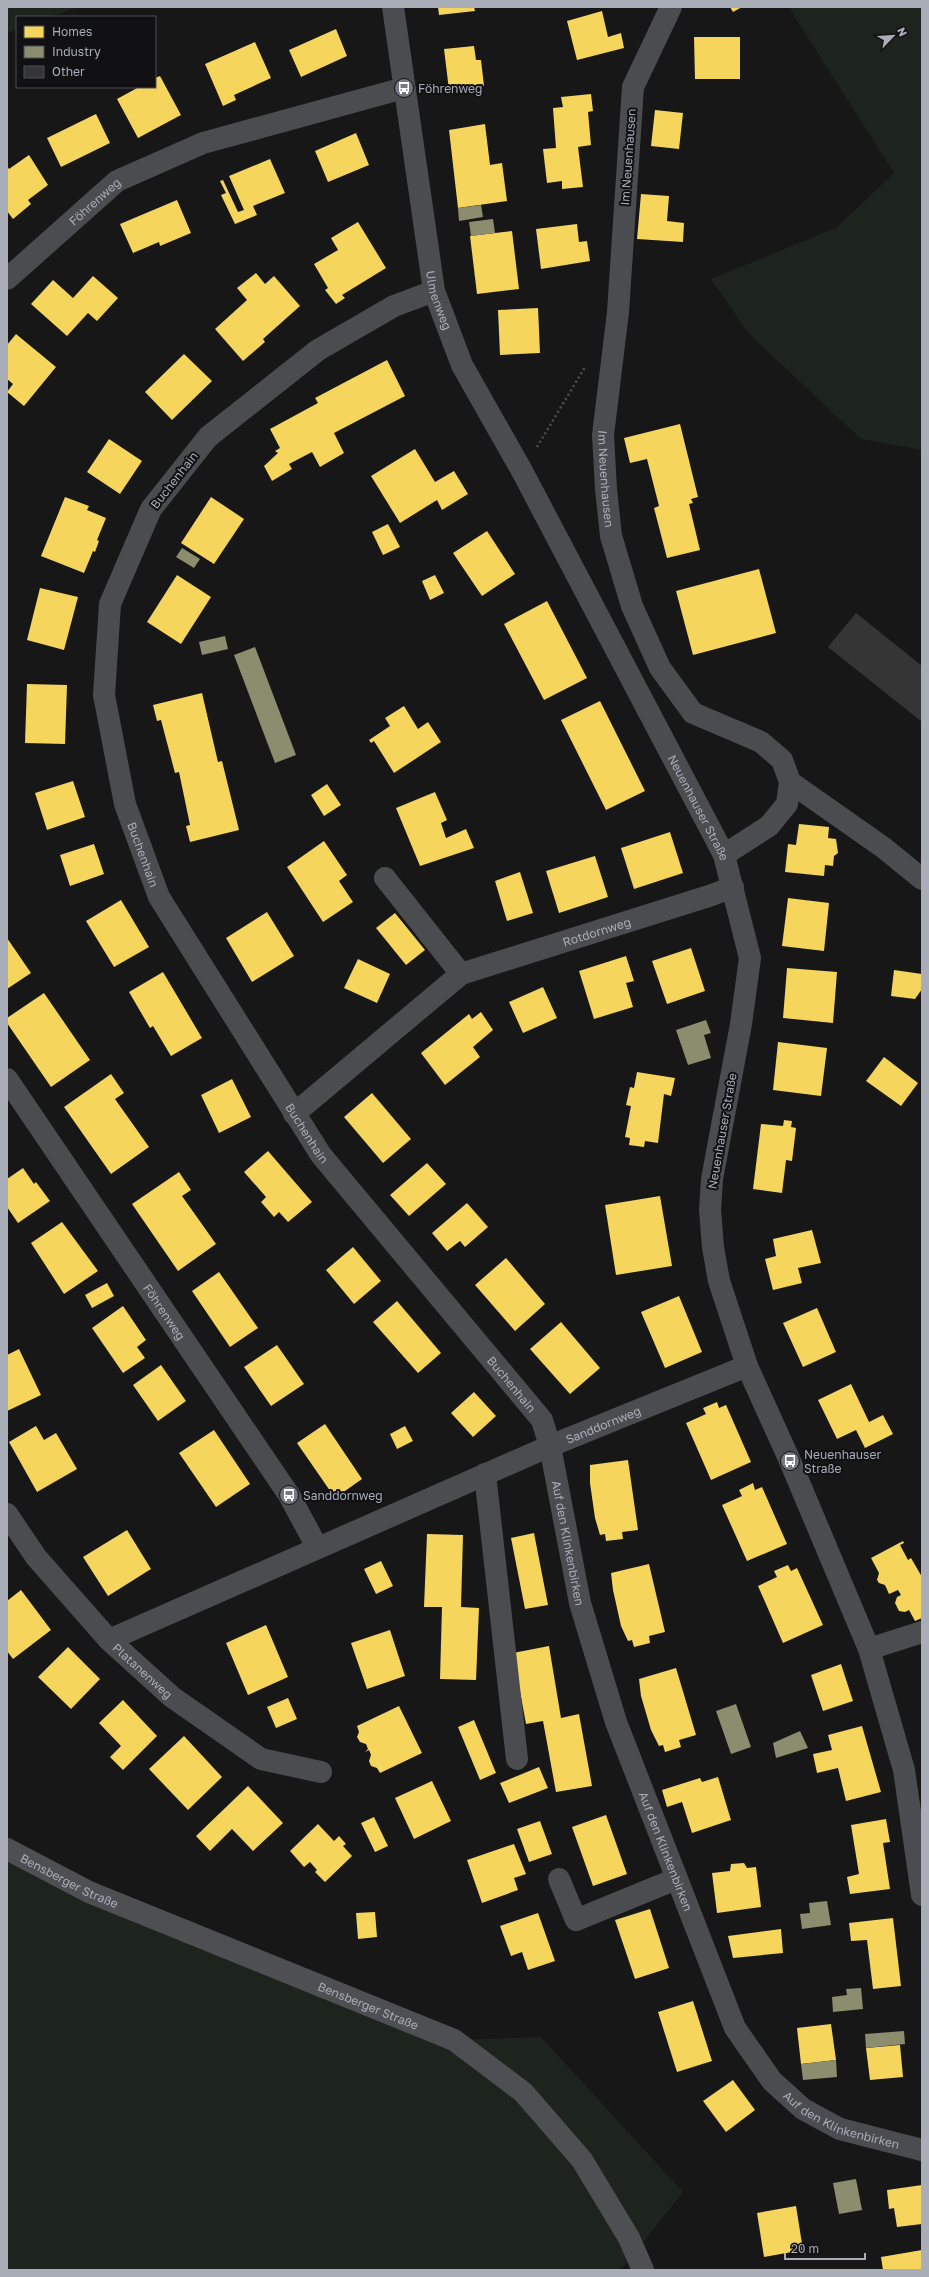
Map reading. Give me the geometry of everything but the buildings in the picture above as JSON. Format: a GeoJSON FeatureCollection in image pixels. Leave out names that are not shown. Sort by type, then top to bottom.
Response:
{"type":"FeatureCollection","features":[{"type":"Feature","properties":{"kind":"main road","name":"Bensberger Straße"},"geometry":{"type":"LineString","coordinates":[[7,1849],[89,1892],[454,2040],[523,2092],[582,2160],[629,2238],[643,2270]]}},
{"type":"Feature","properties":{"kind":"street","name":"Ulmenweg"},"geometry":{"type":"LineString","coordinates":[[393,7],[434,290],[462,365],[522,471],[572,565]]}},
{"type":"Feature","properties":{"kind":"street","name":"Im Neuenhausen"},"geometry":{"type":"LineString","coordinates":[[671,7],[633,87],[618,312],[603,435],[606,488],[611,536],[632,606],[660,668],[693,713],[761,742],[782,760],[790,782],[787,804],[769,826],[724,855]]}},
{"type":"Feature","properties":{"kind":"street","name":"Föhrenweg"},"geometry":{"type":"LineString","coordinates":[[7,280],[117,181],[203,143],[404,88]]}},
{"type":"Feature","properties":{"kind":"street","name":"Buchenhain"},"geometry":{"type":"LineString","coordinates":[[434,290],[394,306],[318,350],[208,437],[151,509],[110,604],[104,695],[125,804],[159,897],[294,1114],[321,1154],[542,1420],[550,1446]]}},
{"type":"Feature","properties":{"kind":"street","name":"Neuenhauser Straße"},"geometry":{"type":"LineString","coordinates":[[572,565],[724,855],[733,887],[750,958],[741,1024],[712,1178],[710,1210],[712,1247],[719,1281],[747,1366],[790,1461],[869,1649],[904,1770],[919,1855],[922,1895]]}},
{"type":"Feature","properties":{"kind":"street"},"geometry":{"type":"LineString","coordinates":[[790,782],[884,848],[922,879]]}},
{"type":"Feature","properties":{"kind":"street"},"geometry":{"type":"LineString","coordinates":[[385,878],[461,974]]}},
{"type":"Feature","properties":{"kind":"street","name":"Rotdornweg"},"geometry":{"type":"LineString","coordinates":[[294,1114],[461,974],[712,895],[733,887]]}},
{"type":"Feature","properties":{"kind":"street","name":"Föhrenweg"},"geometry":{"type":"LineString","coordinates":[[7,1079],[289,1495],[317,1547]]}},
{"type":"Feature","properties":{"kind":"street","name":"Sanddornweg"},"geometry":{"type":"LineString","coordinates":[[109,1640],[317,1547],[550,1446],[747,1366]]}},
{"type":"Feature","properties":{"kind":"street","name":"Auf den Klinkenbirken"},"geometry":{"type":"LineString","coordinates":[[550,1446],[580,1603],[616,1722],[735,2028],[772,2081],[803,2109],[840,2129],[922,2150]]}},
{"type":"Feature","properties":{"kind":"street"},"geometry":{"type":"LineString","coordinates":[[485,1474],[518,1759]]}},
{"type":"Feature","properties":{"kind":"street","name":"Platanenweg"},"geometry":{"type":"LineString","coordinates":[[7,1514],[36,1557],[109,1640],[172,1697],[261,1759],[321,1772]]}},
{"type":"Feature","properties":{"kind":"street"},"geometry":{"type":"LineString","coordinates":[[869,1649],[922,1632]]}},
{"type":"Feature","properties":{"kind":"street"},"geometry":{"type":"LineString","coordinates":[[559,1879],[576,1920],[676,1879]]}},
{"type":"Feature","properties":{"kind":"path"},"geometry":{"type":"LineString","coordinates":[[522,471],[586,365]]}},
{"type":"Feature","properties":{"kind":"shaded area"},"geometry":{"type":"Polygon","coordinates":[[[7,7],[78,7],[53,16],[16,16],[16,29],[7,33],[7,7]]]}},
{"type":"Feature","properties":{"kind":"shaded area"},"geometry":{"type":"Polygon","coordinates":[[[791,7],[922,7],[922,450],[861,439],[749,334],[711,279],[836,228],[894,173],[791,11],[791,7]]]}},
{"type":"Feature","properties":{"kind":"shaded area"},"geometry":{"type":"Polygon","coordinates":[[[7,1849],[454,2040],[541,2037],[683,2192],[621,2270],[7,2270],[7,1849]]]}},
{"type":"Feature","properties":{"kind":"place","name":"Föhrenweg"},"geometry":{"type":"Point","coordinates":[404,88]}},
{"type":"Feature","properties":{"kind":"place","name":"Neuenhauser Straße"},"geometry":{"type":"Point","coordinates":[790,1461]}},
{"type":"Feature","properties":{"kind":"place","name":"Sanddornweg"},"geometry":{"type":"Point","coordinates":[289,1495]}}]}
